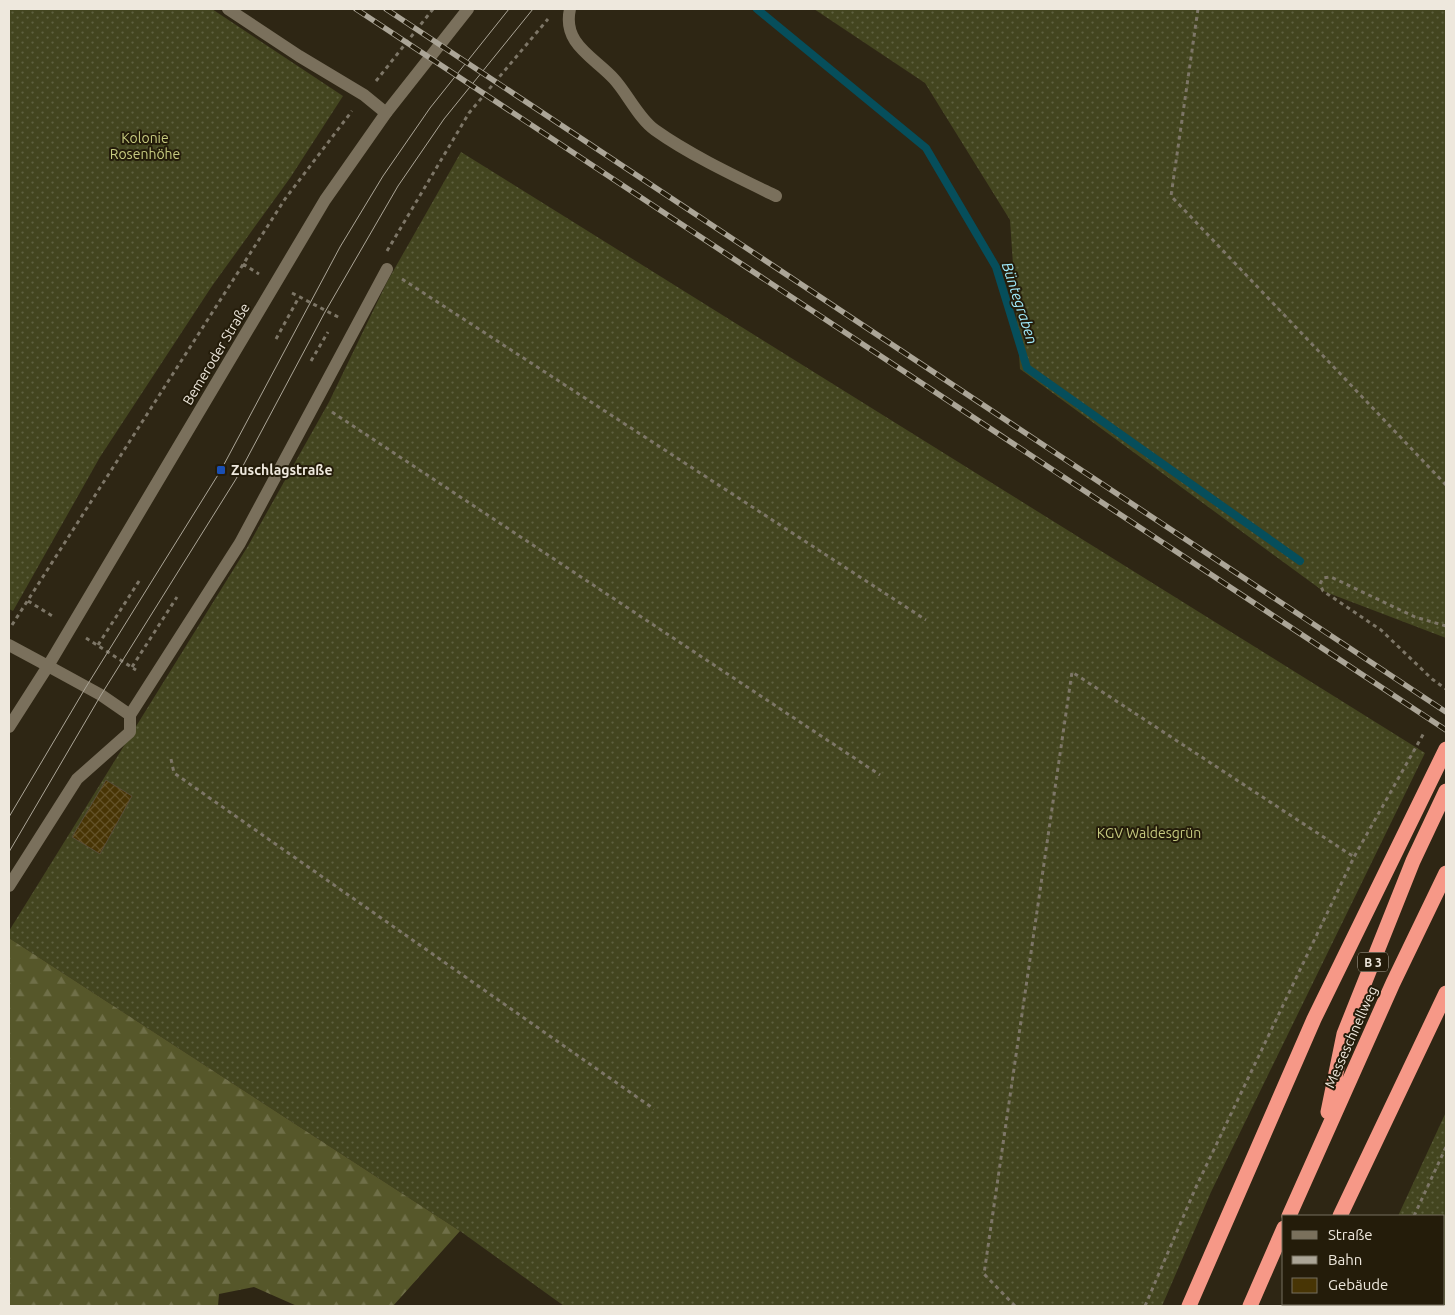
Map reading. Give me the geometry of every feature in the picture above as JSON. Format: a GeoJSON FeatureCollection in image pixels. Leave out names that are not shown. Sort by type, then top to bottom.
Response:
{"type":"FeatureCollection","features":[{"type":"Feature","properties":{"kind":"highway"},"geometry":{"type":"LineString","coordinates":[[1189,1306],[1314,1019],[1446,749]]}},
{"type":"Feature","properties":{"kind":"highway","name":"B 3"},"geometry":{"type":"LineString","coordinates":[[1322,1140],[1344,1034],[1413,861],[1446,791]]}},
{"type":"Feature","properties":{"kind":"highway","name":"Messeschnellweg"},"geometry":{"type":"LineString","coordinates":[[1289,1215],[1392,983],[1446,873]]}},
{"type":"Feature","properties":{"kind":"highway"},"geometry":{"type":"LineString","coordinates":[[1340,1215],[1446,993]]}},
{"type":"Feature","properties":{"kind":"highway"},"geometry":{"type":"LineString","coordinates":[[1250,1306],[1282,1233]]}},
{"type":"Feature","properties":{"kind":"main road"},"geometry":{"type":"LineString","coordinates":[[228,9],[299,56],[364,95],[386,113]]}},
{"type":"Feature","properties":{"kind":"main road","name":"Bemeroder Straße"},"geometry":{"type":"LineString","coordinates":[[9,727],[48,666],[325,200],[386,113],[468,9]]}},
{"type":"Feature","properties":{"kind":"main road"},"geometry":{"type":"LineString","coordinates":[[570,9],[569,31],[582,50],[613,78],[653,129],[723,170],[776,196]]}},
{"type":"Feature","properties":{"kind":"main road"},"geometry":{"type":"LineString","coordinates":[[9,886],[77,779],[130,732],[130,715],[151,679],[240,543],[388,269]]}},
{"type":"Feature","properties":{"kind":"main road"},"geometry":{"type":"LineString","coordinates":[[9,645],[101,695],[130,715]]}},
{"type":"Feature","properties":{"kind":"path"},"geometry":{"type":"LineString","coordinates":[[9,631],[284,199],[433,9]]}},
{"type":"Feature","properties":{"kind":"path"},"geometry":{"type":"LineString","coordinates":[[570,9],[555,12],[469,113],[387,250],[388,269],[926,620]]}},
{"type":"Feature","properties":{"kind":"path"},"geometry":{"type":"LineString","coordinates":[[1198,9],[1171,196],[1446,485]]}},
{"type":"Feature","properties":{"kind":"path"},"geometry":{"type":"LineString","coordinates":[[242,264],[355,328]]}},
{"type":"Feature","properties":{"kind":"path"},"geometry":{"type":"LineString","coordinates":[[276,339],[299,297]]}},
{"type":"Feature","properties":{"kind":"path"},"geometry":{"type":"LineString","coordinates":[[311,361],[319,347]]}},
{"type":"Feature","properties":{"kind":"path"},"geometry":{"type":"LineString","coordinates":[[317,402],[880,774]]}},
{"type":"Feature","properties":{"kind":"path"},"geometry":{"type":"LineString","coordinates":[[1446,626],[1415,617],[1331,577],[1323,578],[1320,584],[1323,591],[1381,630],[1432,679],[1446,689]]}},
{"type":"Feature","properties":{"kind":"path"},"geometry":{"type":"LineString","coordinates":[[98,645],[141,578]]}},
{"type":"Feature","properties":{"kind":"path"},"geometry":{"type":"LineString","coordinates":[[132,667],[177,597]]}},
{"type":"Feature","properties":{"kind":"path"},"geometry":{"type":"LineString","coordinates":[[28,601],[151,679]]}},
{"type":"Feature","properties":{"kind":"path"},"geometry":{"type":"LineString","coordinates":[[1015,1306],[984,1274],[1072,672],[1354,857]]}},
{"type":"Feature","properties":{"kind":"path"},"geometry":{"type":"LineString","coordinates":[[1144,1306],[1196,1187],[1354,857],[1425,732]]}},
{"type":"Feature","properties":{"kind":"path"},"geometry":{"type":"LineString","coordinates":[[171,759],[174,773],[654,1109]]}},
{"type":"Feature","properties":{"kind":"path"},"geometry":{"type":"LineString","coordinates":[[1414,1215],[1446,1147]]}},
{"type":"Feature","properties":{"kind":"green space","name":"Kolonie Rosenhöhe"},"geometry":{"type":"Polygon","coordinates":[[[9,9],[212,9],[343,96],[290,178],[212,286],[100,457],[13,611],[9,609],[9,9]]]}},
{"type":"Feature","properties":{"kind":"green space"},"geometry":{"type":"Polygon","coordinates":[[[814,9],[1446,9],[1446,638],[1323,591],[1020,369],[1010,220],[925,83],[814,9]]]}},
{"type":"Feature","properties":{"kind":"green space","name":"KGV Waldesgrün"},"geometry":{"type":"Polygon","coordinates":[[[461,152],[1425,753],[1211,1192],[1162,1306],[564,1306],[460,1231],[9,938],[9,931],[248,546],[329,402],[387,282],[461,152]]]}},
{"type":"Feature","properties":{"kind":"green space"},"geometry":{"type":"Polygon","coordinates":[[[9,938],[460,1231],[393,1306],[297,1306],[254,1287],[219,1294],[218,1306],[9,1306],[9,938]]]}},
{"type":"Feature","properties":{"kind":"green space"},"geometry":{"type":"Polygon","coordinates":[[[1446,1112],[1446,1306],[1357,1306],[1445,1305],[1445,1215],[1398,1215],[1446,1112]]]}},
{"type":"Feature","properties":{"kind":"building"},"geometry":{"type":"Polygon","coordinates":[[[106,780],[132,796],[100,854],[72,837],[106,780]]]}},
{"type":"Feature","properties":{"kind":"waterway","name":"Büntegraben"},"geometry":{"type":"LineString","coordinates":[[757,9],[926,148],[996,267],[1027,368],[1300,561]]}},
{"type":"Feature","properties":{"kind":"tram line"},"geometry":{"type":"LineString","coordinates":[[9,817],[86,687],[221,470],[340,247],[383,176],[430,108],[509,9]]}},
{"type":"Feature","properties":{"kind":"tram line"},"geometry":{"type":"LineString","coordinates":[[9,852],[101,695],[236,479],[325,312],[398,186],[444,119],[533,9]]}},
{"type":"Feature","properties":{"kind":"railway"},"geometry":{"type":"LineString","coordinates":[[356,9],[1446,730]]}},
{"type":"Feature","properties":{"kind":"railway"},"geometry":{"type":"LineString","coordinates":[[386,9],[1446,712]]}},
{"type":"Feature","properties":{"kind":"place","name":"Zuschlagstraße"},"geometry":{"type":"Point","coordinates":[221,470]}}]}
